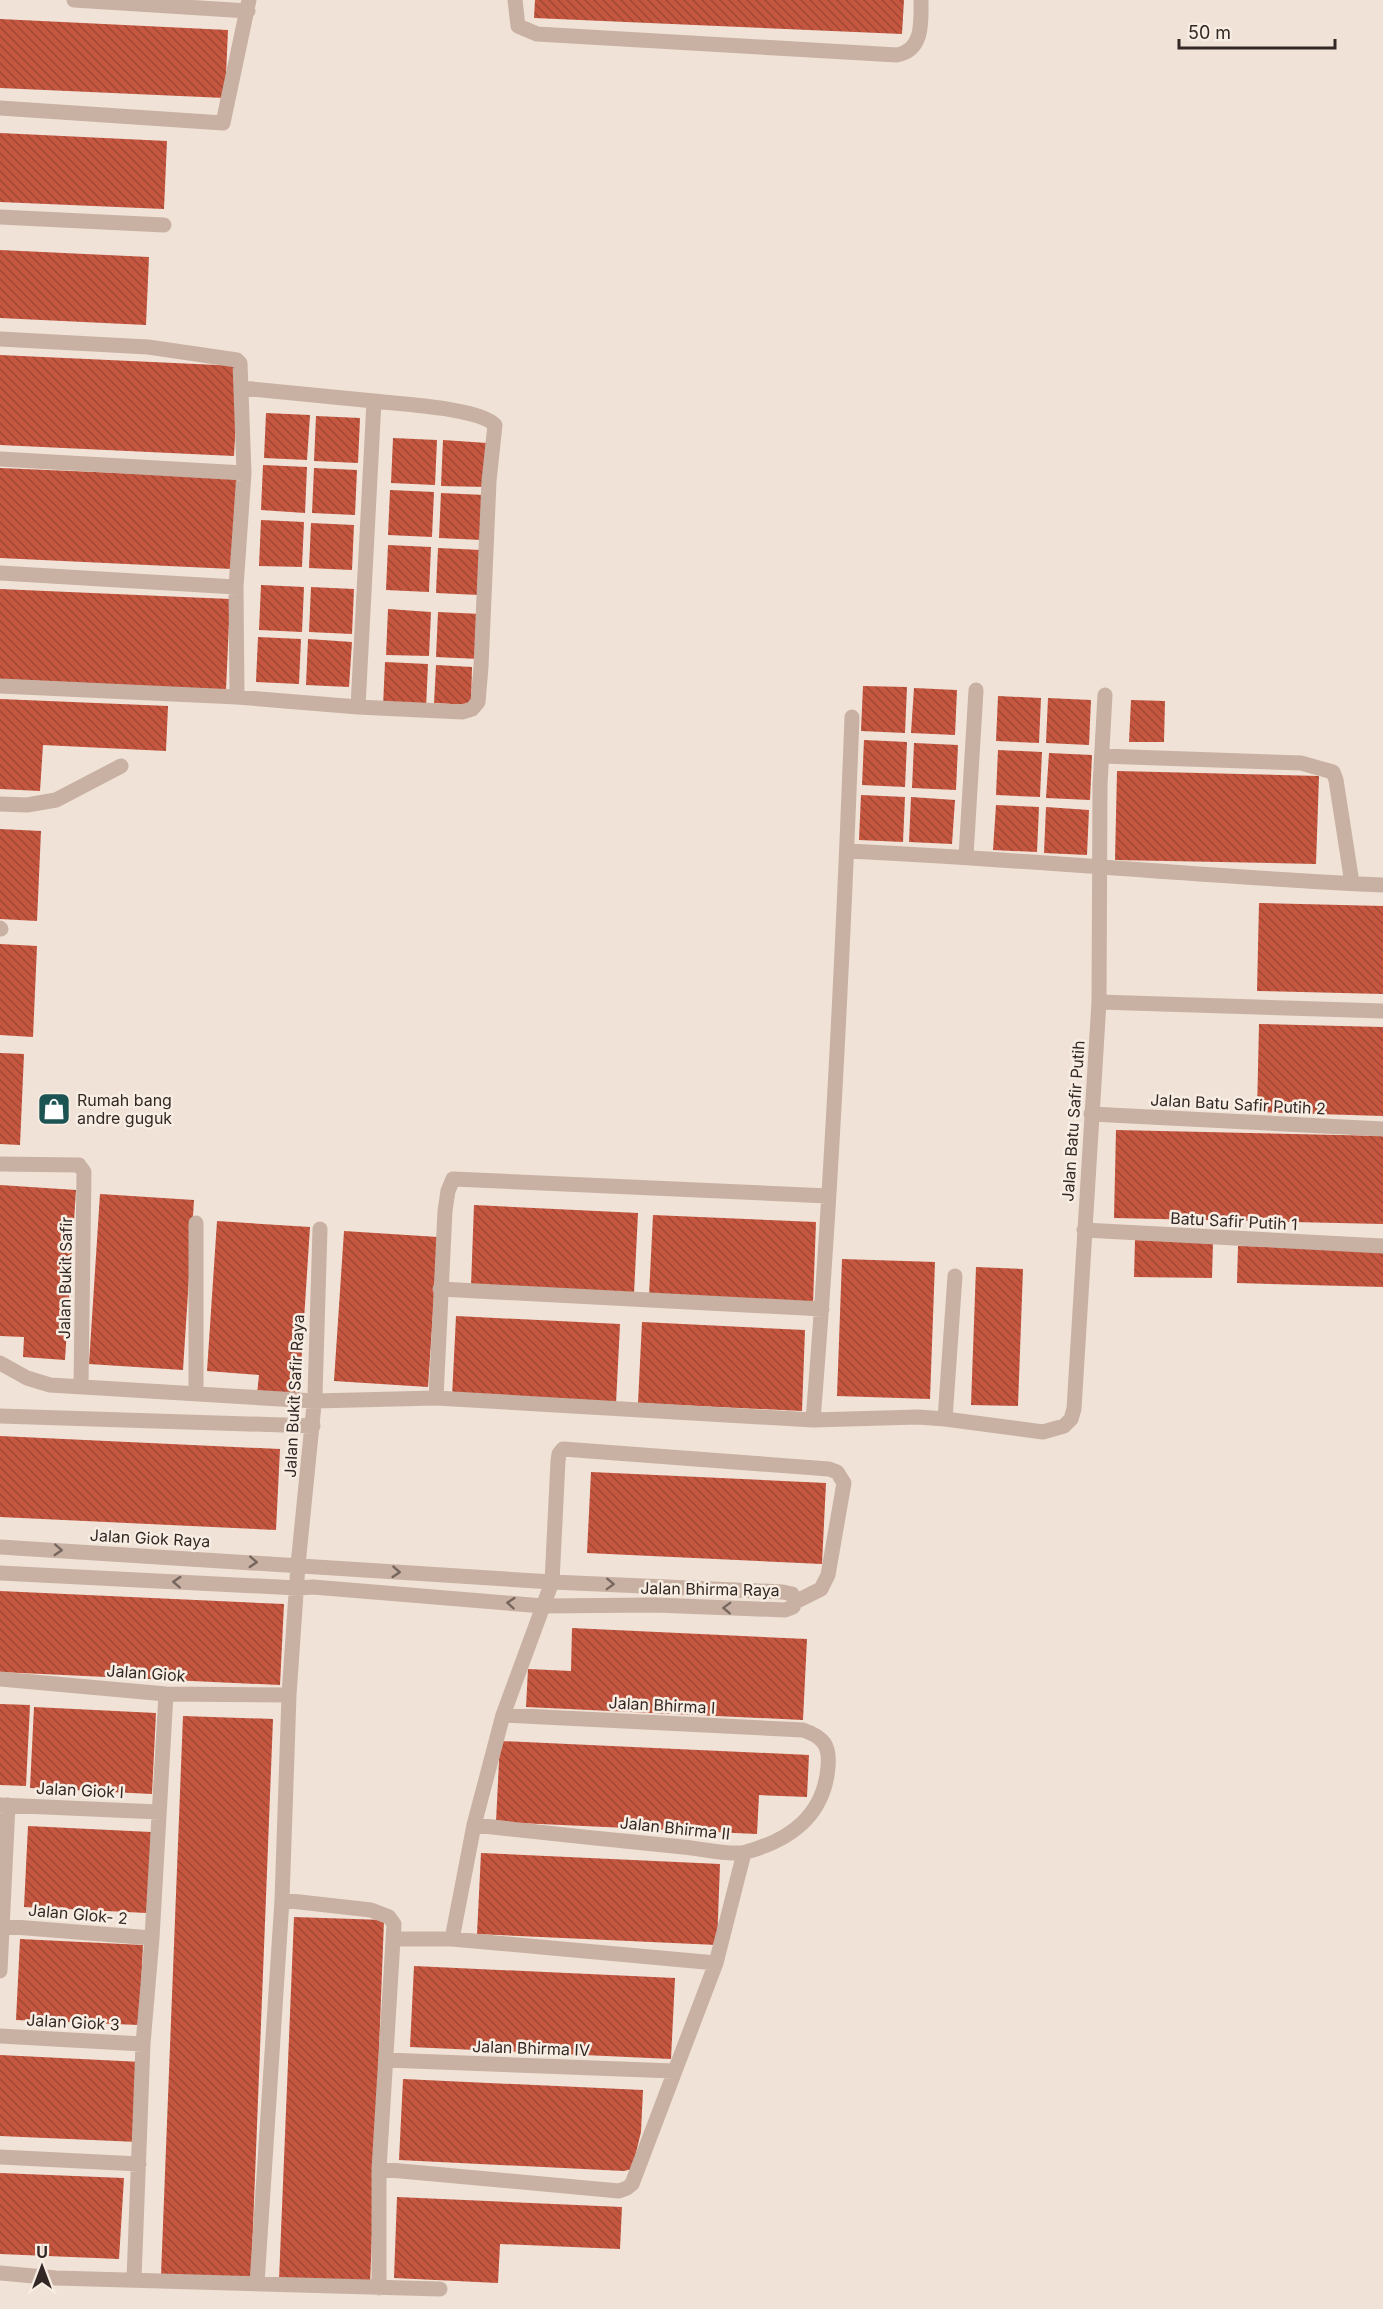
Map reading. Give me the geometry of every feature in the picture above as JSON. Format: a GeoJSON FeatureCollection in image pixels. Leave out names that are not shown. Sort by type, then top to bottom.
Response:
{"type":"FeatureCollection","features":[{"type":"Feature","properties":{"kind":"street"},"geometry":{"type":"LineString","coordinates":[[0,108],[223,123],[248,5],[74,0]]}},
{"type":"Feature","properties":{"kind":"street"},"geometry":{"type":"LineString","coordinates":[[515,0],[518,26],[537,34],[897,55],[909,50],[921,33],[921,0]]}},
{"type":"Feature","properties":{"kind":"street"},"geometry":{"type":"LineString","coordinates":[[0,217],[164,225]]}},
{"type":"Feature","properties":{"kind":"street"},"geometry":{"type":"LineString","coordinates":[[0,339],[148,347],[237,360],[241,366],[244,472],[236,587],[237,697]]}},
{"type":"Feature","properties":{"kind":"street"},"geometry":{"type":"LineString","coordinates":[[0,686],[237,697],[358,707],[462,712],[472,709],[478,702],[489,481],[495,425],[489,420],[463,412],[242,388]]}},
{"type":"Feature","properties":{"kind":"street"},"geometry":{"type":"LineString","coordinates":[[358,707],[374,402]]}},
{"type":"Feature","properties":{"kind":"street"},"geometry":{"type":"LineString","coordinates":[[0,459],[244,472]]}},
{"type":"Feature","properties":{"kind":"street"},"geometry":{"type":"LineString","coordinates":[[0,573],[236,587]]}},
{"type":"Feature","properties":{"kind":"street"},"geometry":{"type":"LineString","coordinates":[[966,856],[976,690]]}},
{"type":"Feature","properties":{"kind":"street","name":"Jalan Batu Safir Putih"},"geometry":{"type":"LineString","coordinates":[[945,1419],[1043,1432],[1064,1426],[1071,1419],[1074,1409],[1099,1002],[1100,785],[1105,695]]}},
{"type":"Feature","properties":{"kind":"street"},"geometry":{"type":"LineString","coordinates":[[813,1420],[822,1309],[852,717]]}},
{"type":"Feature","properties":{"kind":"street"},"geometry":{"type":"LineString","coordinates":[[1102,756],[1301,763],[1333,772],[1352,883]]}},
{"type":"Feature","properties":{"kind":"street"},"geometry":{"type":"LineString","coordinates":[[0,804],[27,805],[56,800],[121,766]]}},
{"type":"Feature","properties":{"kind":"street"},"geometry":{"type":"LineString","coordinates":[[847,851],[966,856],[1100,868],[1383,885]]}},
{"type":"Feature","properties":{"kind":"street"},"geometry":{"type":"LineString","coordinates":[[1099,1002],[1383,1011]]}},
{"type":"Feature","properties":{"kind":"street","name":"Jalan Batu Safir Putih 2"},"geometry":{"type":"LineString","coordinates":[[1091,1114],[1383,1129]]}},
{"type":"Feature","properties":{"kind":"street","name":"Jalan Bukit Safir"},"geometry":{"type":"LineString","coordinates":[[0,1164],[79,1165],[84,1172],[81,1385]]}},
{"type":"Feature","properties":{"kind":"street"},"geometry":{"type":"LineString","coordinates":[[436,1398],[445,1211],[448,1191],[453,1179],[828,1196]]}},
{"type":"Feature","properties":{"kind":"street"},"geometry":{"type":"LineString","coordinates":[[196,1223],[196,1393]]}},
{"type":"Feature","properties":{"kind":"street","name":"Jalan Bukit Safir Raya"},"geometry":{"type":"LineString","coordinates":[[257,2283],[282,1900],[289,1695],[298,1565],[313,1414],[320,1229]]}},
{"type":"Feature","properties":{"kind":"street","name":"Batu Safir Putih 1"},"geometry":{"type":"LineString","coordinates":[[1084,1230],[1383,1246]]}},
{"type":"Feature","properties":{"kind":"street"},"geometry":{"type":"LineString","coordinates":[[0,1416],[313,1414],[436,1398],[813,1420],[918,1417],[945,1419],[955,1276]]}},
{"type":"Feature","properties":{"kind":"street"},"geometry":{"type":"LineString","coordinates":[[440,1289],[822,1309]]}},
{"type":"Feature","properties":{"kind":"street"},"geometry":{"type":"LineString","coordinates":[[0,1363],[38,1383],[196,1393],[313,1414]]}},
{"type":"Feature","properties":{"kind":"street"},"geometry":{"type":"LineString","coordinates":[[452,1939],[474,1825],[503,1715],[552,1582],[558,1461],[563,1449],[829,1469],[837,1472],[844,1482],[828,1575],[821,1589],[795,1602]]}},
{"type":"Feature","properties":{"kind":"street","name":"Jalan Giok Raya"},"geometry":{"type":"LineString","coordinates":[[0,1547],[298,1565]]}},
{"type":"Feature","properties":{"kind":"street","name":"Jalan Bhirma Raya"},"geometry":{"type":"LineString","coordinates":[[298,1565],[552,1582],[783,1592],[792,1594],[795,1602],[793,1607],[785,1610],[655,1605],[543,1606],[313,1587],[298,1588]]}},
{"type":"Feature","properties":{"kind":"street"},"geometry":{"type":"LineString","coordinates":[[0,1573],[298,1588]]}},
{"type":"Feature","properties":{"kind":"street","name":"Jalan Giok"},"geometry":{"type":"LineString","coordinates":[[0,1679],[166,1694],[289,1695]]}},
{"type":"Feature","properties":{"kind":"street"},"geometry":{"type":"LineString","coordinates":[[134,2279],[143,2044],[152,1938],[166,1694]]}},
{"type":"Feature","properties":{"kind":"street","name":"Jalan Bhirma I"},"geometry":{"type":"LineString","coordinates":[[503,1715],[803,1730],[818,1737]]}},
{"type":"Feature","properties":{"kind":"street","name":"Jalan Bhirma II"},"geometry":{"type":"LineString","coordinates":[[474,1825],[744,1853],[792,1832],[804,1823],[817,1807],[827,1776],[829,1754],[825,1743],[818,1737]]}},
{"type":"Feature","properties":{"kind":"street"},"geometry":{"type":"LineString","coordinates":[[0,1971],[4,1805]]}},
{"type":"Feature","properties":{"kind":"street","name":"Jalan Giok I"},"geometry":{"type":"LineString","coordinates":[[4,1805],[159,1812]]}},
{"type":"Feature","properties":{"kind":"street"},"geometry":{"type":"LineString","coordinates":[[380,2169],[619,2191],[632,2184],[716,1963],[744,1853]]}},
{"type":"Feature","properties":{"kind":"street"},"geometry":{"type":"LineString","coordinates":[[282,1900],[381,1913],[389,1917],[394,1924],[380,2169],[380,2288]]}},
{"type":"Feature","properties":{"kind":"street","name":"Jalan Glok- 2"},"geometry":{"type":"LineString","coordinates":[[2,1926],[152,1938]]}},
{"type":"Feature","properties":{"kind":"street"},"geometry":{"type":"LineString","coordinates":[[394,1939],[452,1939],[716,1963]]}},
{"type":"Feature","properties":{"kind":"street","name":"Jalan Giok 3"},"geometry":{"type":"LineString","coordinates":[[0,2036],[143,2044]]}},
{"type":"Feature","properties":{"kind":"street","name":"Jalan Bhirma IV"},"geometry":{"type":"LineString","coordinates":[[386,2060],[674,2071]]}},
{"type":"Feature","properties":{"kind":"street"},"geometry":{"type":"LineString","coordinates":[[0,2157],[139,2164]]}},
{"type":"Feature","properties":{"kind":"street"},"geometry":{"type":"LineString","coordinates":[[0,2273],[56,2278],[440,2289]]}},
{"type":"Feature","properties":{"kind":"building"},"geometry":{"type":"Polygon","coordinates":[[[535,0],[904,0],[902,34],[534,18],[535,0]]]}},
{"type":"Feature","properties":{"kind":"building"},"geometry":{"type":"Polygon","coordinates":[[[0,19],[228,30],[225,98],[0,88],[0,19]]]}},
{"type":"Feature","properties":{"kind":"building"},"geometry":{"type":"Polygon","coordinates":[[[0,133],[167,141],[164,209],[0,202],[0,133]]]}},
{"type":"Feature","properties":{"kind":"building"},"geometry":{"type":"Polygon","coordinates":[[[0,250],[149,257],[146,325],[0,318],[0,250]]]}},
{"type":"Feature","properties":{"kind":"building"},"geometry":{"type":"Polygon","coordinates":[[[0,355],[239,366],[234,456],[0,445],[0,355]]]}},
{"type":"Feature","properties":{"kind":"building"},"geometry":{"type":"Polygon","coordinates":[[[266,413],[310,415],[307,460],[264,458],[266,413]]]}},
{"type":"Feature","properties":{"kind":"building"},"geometry":{"type":"Polygon","coordinates":[[[316,416],[360,418],[358,463],[314,461],[316,416]]]}},
{"type":"Feature","properties":{"kind":"building"},"geometry":{"type":"Polygon","coordinates":[[[393,438],[437,440],[435,485],[391,483],[393,438]]]}},
{"type":"Feature","properties":{"kind":"building"},"geometry":{"type":"Polygon","coordinates":[[[443,440],[487,443],[485,487],[441,486],[443,440]]]}},
{"type":"Feature","properties":{"kind":"building"},"geometry":{"type":"Polygon","coordinates":[[[263,465],[307,467],[305,513],[261,510],[263,465]]]}},
{"type":"Feature","properties":{"kind":"building"},"geometry":{"type":"Polygon","coordinates":[[[0,468],[237,478],[232,569],[0,558],[0,468]]]}},
{"type":"Feature","properties":{"kind":"building"},"geometry":{"type":"Polygon","coordinates":[[[314,468],[357,470],[355,515],[312,513],[314,468]]]}},
{"type":"Feature","properties":{"kind":"building"},"geometry":{"type":"Polygon","coordinates":[[[390,490],[434,492],[432,537],[388,535],[390,490]]]}},
{"type":"Feature","properties":{"kind":"building"},"geometry":{"type":"Polygon","coordinates":[[[441,493],[484,495],[482,540],[439,538],[441,493]]]}},
{"type":"Feature","properties":{"kind":"building"},"geometry":{"type":"Polygon","coordinates":[[[261,520],[304,522],[302,567],[259,566],[261,520]]]}},
{"type":"Feature","properties":{"kind":"building"},"geometry":{"type":"Polygon","coordinates":[[[311,523],[354,525],[352,570],[309,568],[311,523]]]}},
{"type":"Feature","properties":{"kind":"building"},"geometry":{"type":"Polygon","coordinates":[[[388,545],[431,547],[429,592],[386,590],[388,545]]]}},
{"type":"Feature","properties":{"kind":"building"},"geometry":{"type":"Polygon","coordinates":[[[438,548],[481,550],[479,595],[436,593],[438,548]]]}},
{"type":"Feature","properties":{"kind":"building"},"geometry":{"type":"Polygon","coordinates":[[[261,585],[304,587],[302,632],[259,630],[261,585]]]}},
{"type":"Feature","properties":{"kind":"building"},"geometry":{"type":"Polygon","coordinates":[[[311,587],[354,589],[352,634],[309,632],[311,587]]]}},
{"type":"Feature","properties":{"kind":"building"},"geometry":{"type":"Polygon","coordinates":[[[0,589],[230,599],[226,690],[0,679],[0,589]]]}},
{"type":"Feature","properties":{"kind":"building"},"geometry":{"type":"Polygon","coordinates":[[[388,609],[431,612],[429,656],[386,655],[388,609]]]}},
{"type":"Feature","properties":{"kind":"building"},"geometry":{"type":"Polygon","coordinates":[[[438,612],[481,614],[479,659],[436,657],[438,612]]]}},
{"type":"Feature","properties":{"kind":"building"},"geometry":{"type":"Polygon","coordinates":[[[258,637],[301,639],[299,684],[256,682],[258,637]]]}},
{"type":"Feature","properties":{"kind":"building"},"geometry":{"type":"Polygon","coordinates":[[[308,639],[352,642],[349,687],[306,685],[308,639]]]}},
{"type":"Feature","properties":{"kind":"building"},"geometry":{"type":"Polygon","coordinates":[[[385,662],[428,664],[426,709],[383,707],[385,662]]]}},
{"type":"Feature","properties":{"kind":"building"},"geometry":{"type":"Polygon","coordinates":[[[436,665],[472,667],[471,705],[434,703],[436,665]]]}},
{"type":"Feature","properties":{"kind":"building"},"geometry":{"type":"Polygon","coordinates":[[[863,686],[907,687],[905,733],[861,731],[863,686]]]}},
{"type":"Feature","properties":{"kind":"building"},"geometry":{"type":"Polygon","coordinates":[[[914,688],[957,690],[955,735],[911,733],[914,688]]]}},
{"type":"Feature","properties":{"kind":"building"},"geometry":{"type":"Polygon","coordinates":[[[998,696],[1041,698],[1039,743],[996,741],[998,696]]]}},
{"type":"Feature","properties":{"kind":"building"},"geometry":{"type":"Polygon","coordinates":[[[1048,698],[1091,700],[1089,745],[1046,743],[1048,698]]]}},
{"type":"Feature","properties":{"kind":"building"},"geometry":{"type":"Polygon","coordinates":[[[0,699],[168,706],[166,751],[43,745],[40,791],[0,789],[0,699]]]}},
{"type":"Feature","properties":{"kind":"building"},"geometry":{"type":"Polygon","coordinates":[[[1131,700],[1165,701],[1164,742],[1129,742],[1131,700]]]}},
{"type":"Feature","properties":{"kind":"building"},"geometry":{"type":"Polygon","coordinates":[[[864,740],[907,742],[905,787],[862,785],[864,740]]]}},
{"type":"Feature","properties":{"kind":"building"},"geometry":{"type":"Polygon","coordinates":[[[914,743],[958,745],[956,790],[912,788],[914,743]]]}},
{"type":"Feature","properties":{"kind":"building"},"geometry":{"type":"Polygon","coordinates":[[[998,750],[1042,752],[1040,797],[996,795],[998,750]]]}},
{"type":"Feature","properties":{"kind":"building"},"geometry":{"type":"Polygon","coordinates":[[[1049,753],[1092,755],[1090,800],[1046,798],[1049,753]]]}},
{"type":"Feature","properties":{"kind":"building"},"geometry":{"type":"Polygon","coordinates":[[[1117,771],[1319,776],[1316,864],[1115,860],[1117,771]]]}},
{"type":"Feature","properties":{"kind":"building"},"geometry":{"type":"Polygon","coordinates":[[[861,795],[905,797],[903,842],[859,840],[861,795]]]}},
{"type":"Feature","properties":{"kind":"building"},"geometry":{"type":"Polygon","coordinates":[[[911,797],[955,800],[952,844],[909,842],[911,797]]]}},
{"type":"Feature","properties":{"kind":"building"},"geometry":{"type":"Polygon","coordinates":[[[996,805],[1039,807],[1037,852],[993,850],[996,805]]]}},
{"type":"Feature","properties":{"kind":"building"},"geometry":{"type":"Polygon","coordinates":[[[1046,807],[1089,810],[1087,855],[1044,853],[1046,807]]]}},
{"type":"Feature","properties":{"kind":"building"},"geometry":{"type":"Polygon","coordinates":[[[0,829],[41,831],[37,921],[0,919],[0,829]]]}},
{"type":"Feature","properties":{"kind":"building"},"geometry":{"type":"Polygon","coordinates":[[[1259,903],[1383,906],[1383,994],[1257,991],[1259,903]]]}},
{"type":"Feature","properties":{"kind":"building"},"geometry":{"type":"Polygon","coordinates":[[[0,944],[37,946],[33,1037],[0,1035],[0,944]]]}},
{"type":"Feature","properties":{"kind":"building"},"geometry":{"type":"Polygon","coordinates":[[[1259,1024],[1383,1027],[1383,1116],[1257,1112],[1259,1024]]]}},
{"type":"Feature","properties":{"kind":"building"},"geometry":{"type":"Polygon","coordinates":[[[0,1053],[24,1054],[20,1145],[0,1144],[0,1053]]]}},
{"type":"Feature","properties":{"kind":"building"},"geometry":{"type":"Polygon","coordinates":[[[1116,1130],[1383,1136],[1383,1224],[1114,1218],[1116,1130]]]}},
{"type":"Feature","properties":{"kind":"building"},"geometry":{"type":"Polygon","coordinates":[[[0,1185],[76,1190],[65,1360],[23,1357],[24,1337],[0,1336],[0,1185]]]}},
{"type":"Feature","properties":{"kind":"building"},"geometry":{"type":"Polygon","coordinates":[[[100,1194],[194,1200],[183,1370],[89,1364],[100,1194]]]}},
{"type":"Feature","properties":{"kind":"building"},"geometry":{"type":"Polygon","coordinates":[[[474,1205],[638,1213],[634,1294],[471,1286],[474,1205]]]}},
{"type":"Feature","properties":{"kind":"building"},"geometry":{"type":"Polygon","coordinates":[[[653,1215],[816,1222],[813,1303],[649,1296],[653,1215]]]}},
{"type":"Feature","properties":{"kind":"building"},"geometry":{"type":"Polygon","coordinates":[[[217,1221],[310,1227],[299,1397],[257,1394],[259,1375],[207,1371],[217,1221]]]}},
{"type":"Feature","properties":{"kind":"building"},"geometry":{"type":"Polygon","coordinates":[[[344,1231],[438,1237],[428,1387],[334,1381],[344,1231]]]}},
{"type":"Feature","properties":{"kind":"building"},"geometry":{"type":"Polygon","coordinates":[[[1135,1240],[1213,1242],[1212,1278],[1134,1277],[1135,1240]]]}},
{"type":"Feature","properties":{"kind":"building"},"geometry":{"type":"Polygon","coordinates":[[[1238,1246],[1383,1249],[1383,1287],[1237,1283],[1238,1246]]]}},
{"type":"Feature","properties":{"kind":"building"},"geometry":{"type":"Polygon","coordinates":[[[842,1259],[935,1262],[930,1399],[837,1396],[842,1259]]]}},
{"type":"Feature","properties":{"kind":"building"},"geometry":{"type":"Polygon","coordinates":[[[976,1267],[1023,1269],[1018,1406],[971,1405],[976,1267]]]}},
{"type":"Feature","properties":{"kind":"building"},"geometry":{"type":"Polygon","coordinates":[[[456,1316],[620,1324],[616,1404],[452,1397],[456,1316]]]}},
{"type":"Feature","properties":{"kind":"building"},"geometry":{"type":"Polygon","coordinates":[[[642,1322],[805,1330],[802,1411],[638,1403],[642,1322]]]}},
{"type":"Feature","properties":{"kind":"building"},"geometry":{"type":"Polygon","coordinates":[[[0,1436],[280,1449],[276,1530],[0,1517],[0,1436]]]}},
{"type":"Feature","properties":{"kind":"building"},"geometry":{"type":"Polygon","coordinates":[[[591,1472],[826,1483],[822,1564],[587,1553],[591,1472]]]}},
{"type":"Feature","properties":{"kind":"building"},"geometry":{"type":"Polygon","coordinates":[[[0,1591],[284,1604],[280,1685],[0,1672],[0,1591]]]}},
{"type":"Feature","properties":{"kind":"building"},"geometry":{"type":"Polygon","coordinates":[[[572,1628],[807,1639],[803,1720],[526,1707],[528,1669],[571,1671],[572,1628]]]}},
{"type":"Feature","properties":{"kind":"building"},"geometry":{"type":"Polygon","coordinates":[[[0,1704],[30,1705],[26,1786],[0,1785],[0,1704]]]}},
{"type":"Feature","properties":{"kind":"building"},"geometry":{"type":"Polygon","coordinates":[[[34,1707],[156,1713],[152,1794],[30,1788],[34,1707]]]}},
{"type":"Feature","properties":{"kind":"building"},"geometry":{"type":"Polygon","coordinates":[[[183,1716],[273,1719],[251,2278],[161,2275],[183,1716]]]}},
{"type":"Feature","properties":{"kind":"building"},"geometry":{"type":"Polygon","coordinates":[[[500,1741],[809,1755],[807,1797],[759,1795],[757,1834],[496,1822],[500,1741]]]}},
{"type":"Feature","properties":{"kind":"building"},"geometry":{"type":"Polygon","coordinates":[[[28,1826],[151,1832],[147,1913],[24,1907],[28,1826]]]}},
{"type":"Feature","properties":{"kind":"building"},"geometry":{"type":"Polygon","coordinates":[[[481,1853],[720,1864],[717,1945],[477,1934],[481,1853]]]}},
{"type":"Feature","properties":{"kind":"building"},"geometry":{"type":"Polygon","coordinates":[[[294,1917],[384,1920],[370,2285],[279,2280],[294,1917]]]}},
{"type":"Feature","properties":{"kind":"building"},"geometry":{"type":"Polygon","coordinates":[[[20,1939],[143,1945],[139,2025],[16,2020],[20,1939]]]}},
{"type":"Feature","properties":{"kind":"building"},"geometry":{"type":"Polygon","coordinates":[[[414,1966],[675,1978],[671,2059],[410,2047],[414,1966]]]}},
{"type":"Feature","properties":{"kind":"building"},"geometry":{"type":"Polygon","coordinates":[[[0,2055],[142,2062],[138,2142],[0,2136],[0,2055]]]}},
{"type":"Feature","properties":{"kind":"building"},"geometry":{"type":"Polygon","coordinates":[[[403,2079],[643,2090],[641,2132],[632,2169],[624,2171],[399,2160],[403,2079]]]}},
{"type":"Feature","properties":{"kind":"building"},"geometry":{"type":"Polygon","coordinates":[[[0,2173],[124,2178],[119,2259],[0,2254],[0,2173]]]}},
{"type":"Feature","properties":{"kind":"building"},"geometry":{"type":"Polygon","coordinates":[[[397,2197],[622,2207],[620,2249],[500,2244],[498,2283],[394,2278],[397,2197]]]}},
{"type":"Feature","properties":{"kind":"place","name":"Rumah bang andre guguk"},"geometry":{"type":"Point","coordinates":[54,1109]}}]}
